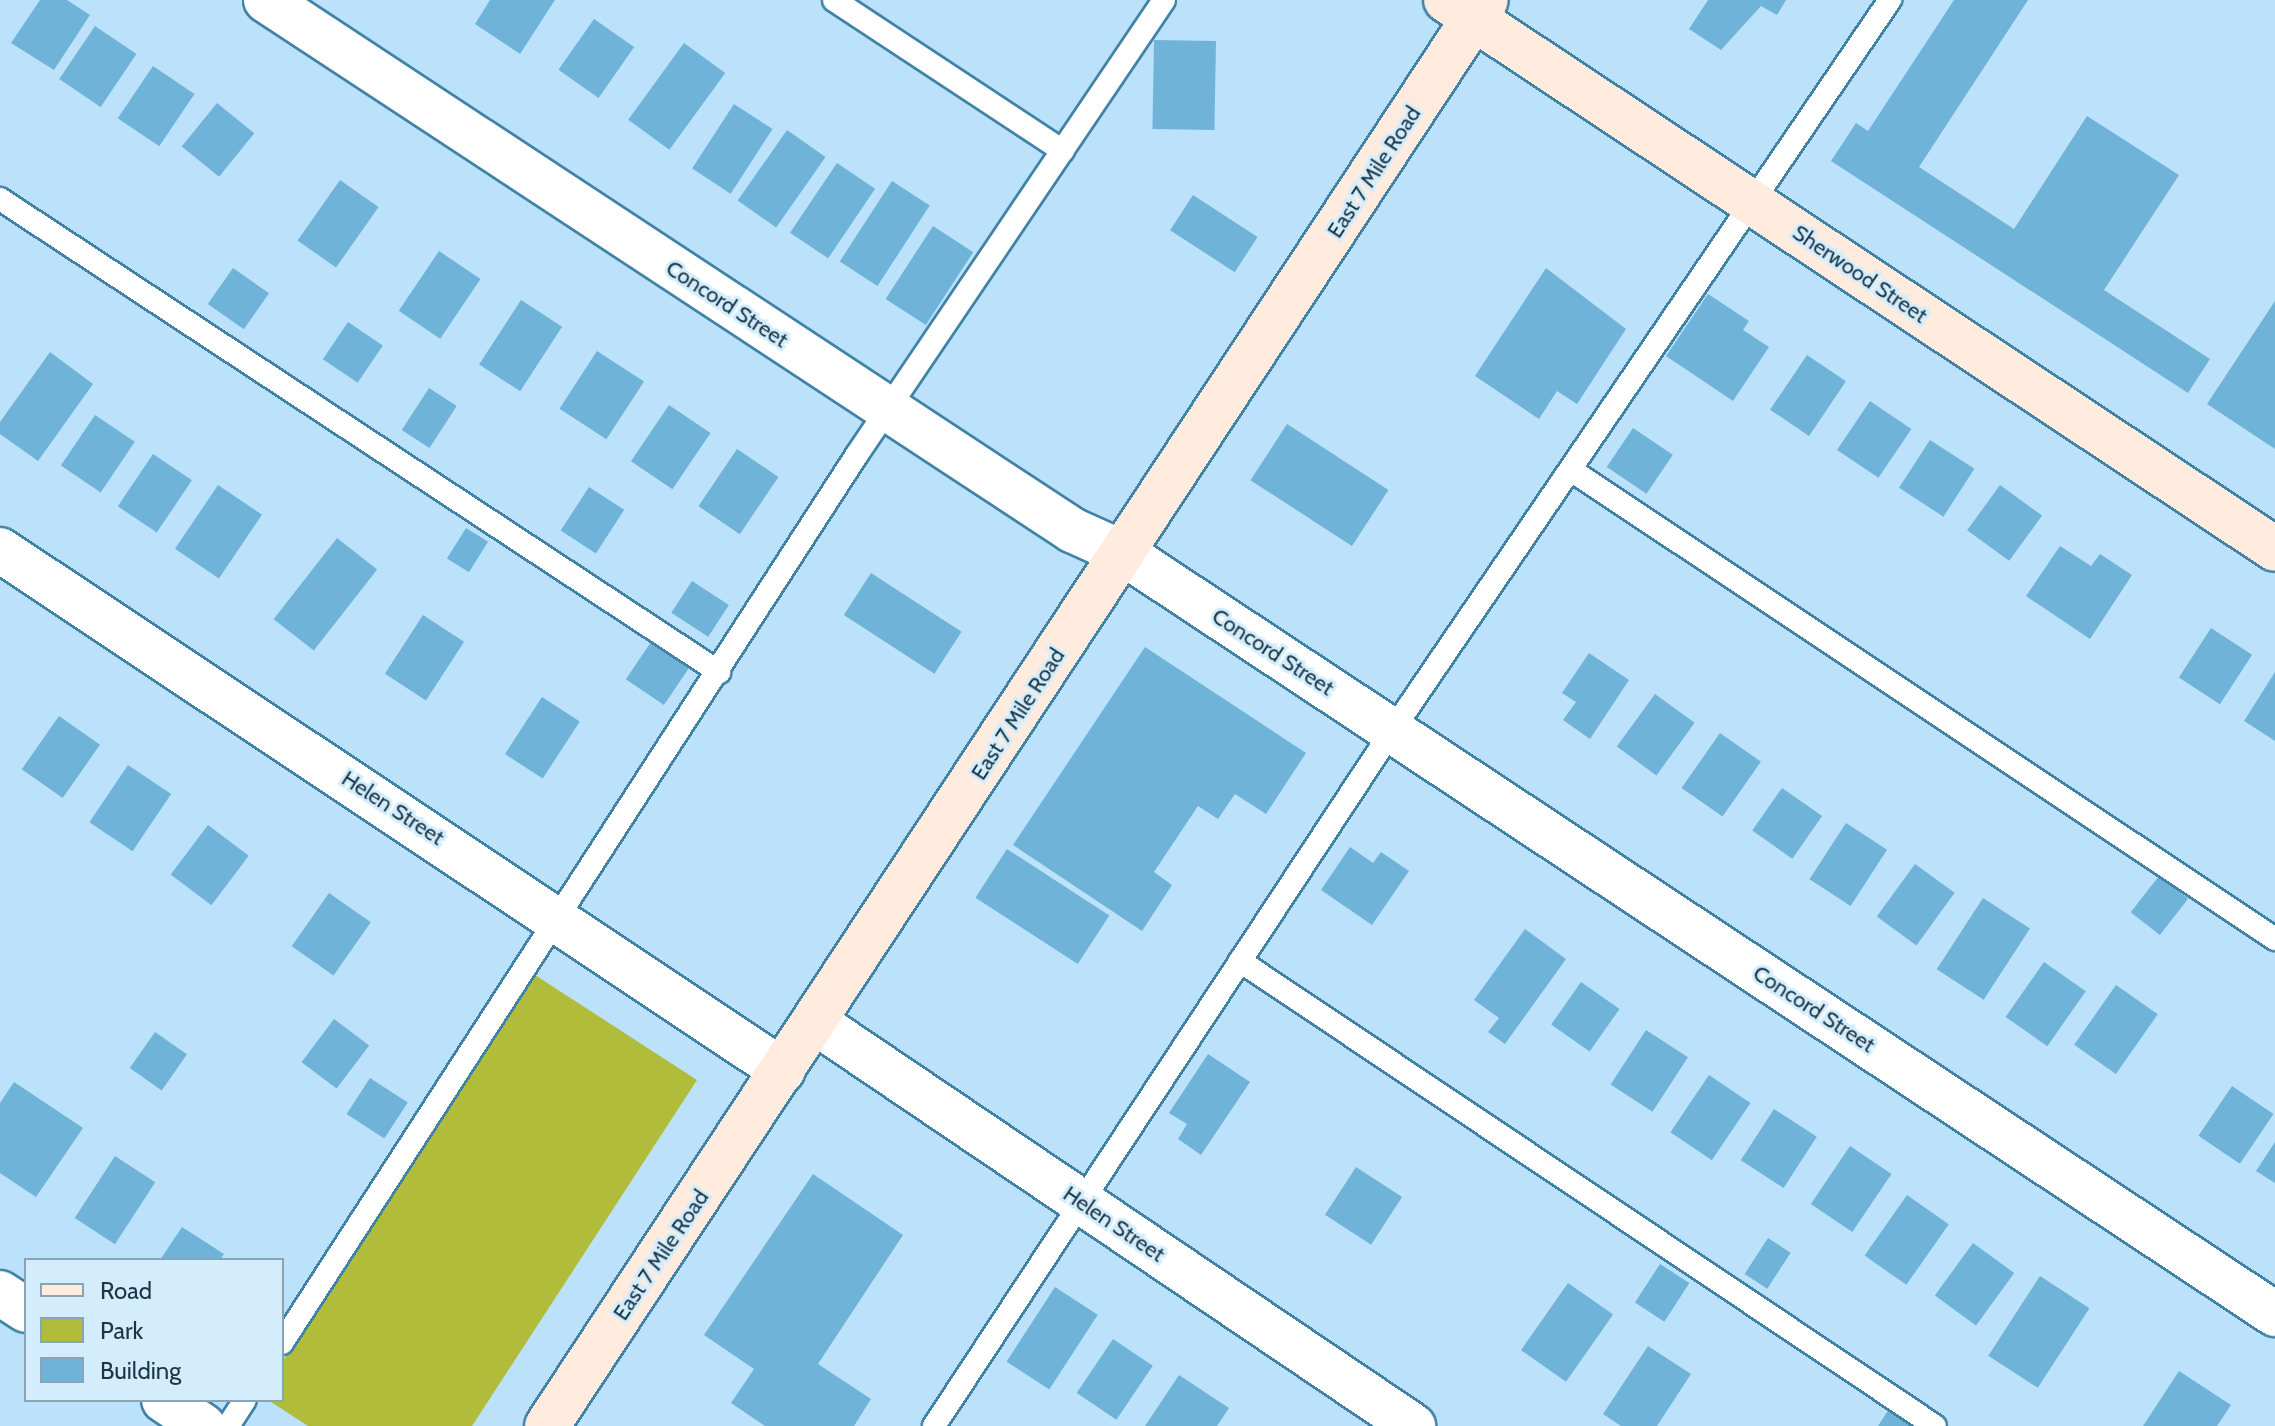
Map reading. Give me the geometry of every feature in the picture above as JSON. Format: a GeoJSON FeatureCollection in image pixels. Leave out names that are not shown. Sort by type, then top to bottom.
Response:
{"type":"FeatureCollection","features":[{"type":"Feature","properties":{"kind":"street","name":"Concord Street"},"geometry":{"type":"LineString","coordinates":[[266,0],[1072,530],[1123,553],[2275,1314]]}},
{"type":"Feature","properties":{"kind":"street","name":"Sherwood Street"},"geometry":{"type":"LineString","coordinates":[[1468,6],[1754,204],[2275,549]]}},
{"type":"Feature","properties":{"kind":"street","name":"East 7 Mile Road"},"geometry":{"type":"LineString","coordinates":[[547,1426],[1123,553],[1468,6]]}},
{"type":"Feature","properties":{"kind":"street","name":"Helen Street"},"geometry":{"type":"LineString","coordinates":[[0,550],[560,918],[783,1071]]}},
{"type":"Feature","properties":{"kind":"street","name":"Helen Street"},"geometry":{"type":"LineString","coordinates":[[815,1022],[1413,1426]]}},
{"type":"Feature","properties":{"kind":"street"},"geometry":{"type":"LineString","coordinates":[[0,1293],[24,1309]]}},
{"type":"Feature","properties":{"kind":"street"},"geometry":{"type":"LineString","coordinates":[[167,1402],[203,1426]]}},
{"type":"Feature","properties":{"kind":"lane"},"geometry":{"type":"LineString","coordinates":[[834,0],[1063,151]]}},
{"type":"Feature","properties":{"kind":"lane"},"geometry":{"type":"LineString","coordinates":[[284,1340],[890,411],[1164,0]]}},
{"type":"Feature","properties":{"kind":"lane"},"geometry":{"type":"LineString","coordinates":[[934,1426],[1392,731],[1754,204],[1890,0]]}},
{"type":"Feature","properties":{"kind":"lane"},"geometry":{"type":"LineString","coordinates":[[0,199],[719,672]]}},
{"type":"Feature","properties":{"kind":"lane"},"geometry":{"type":"LineString","coordinates":[[1571,470],[2275,939]]}},
{"type":"Feature","properties":{"kind":"lane"},"geometry":{"type":"LineString","coordinates":[[1240,961],[1935,1426]]}},
{"type":"Feature","properties":{"kind":"lane"},"geometry":{"type":"LineString","coordinates":[[228,1426],[244,1402]]}},
{"type":"Feature","properties":{"kind":"green space"},"geometry":{"type":"Polygon","coordinates":[[[535,975],[697,1080],[472,1426],[308,1426],[271,1402],[284,1402],[284,1359],[535,975]]]}},
{"type":"Feature","properties":{"kind":"building"},"geometry":{"type":"Polygon","coordinates":[[[40,0],[67,0],[90,15],[54,70],[11,43],[40,0]]]}},
{"type":"Feature","properties":{"kind":"building"},"geometry":{"type":"Polygon","coordinates":[[[490,0],[555,0],[520,54],[475,24],[490,0]]]}},
{"type":"Feature","properties":{"kind":"building"},"geometry":{"type":"Polygon","coordinates":[[[1708,0],[1786,0],[1777,15],[1761,6],[1721,50],[1689,29],[1708,0]]]}},
{"type":"Feature","properties":{"kind":"building"},"geometry":{"type":"Polygon","coordinates":[[[1954,0],[2028,0],[1919,167],[2014,229],[2087,116],[2179,175],[2104,290],[2210,359],[2188,393],[1831,161],[1856,123],[1868,131],[1954,0]]]}},
{"type":"Feature","properties":{"kind":"building"},"geometry":{"type":"Polygon","coordinates":[[[594,19],[634,47],[599,98],[558,70],[594,19]]]}},
{"type":"Feature","properties":{"kind":"building"},"geometry":{"type":"Polygon","coordinates":[[[95,26],[136,54],[101,107],[59,79],[95,26]]]}},
{"type":"Feature","properties":{"kind":"building"},"geometry":{"type":"Polygon","coordinates":[[[1154,40],[1216,41],[1214,130],[1152,129],[1154,40]]]}},
{"type":"Feature","properties":{"kind":"building"},"geometry":{"type":"Polygon","coordinates":[[[684,43],[725,73],[669,150],[628,120],[684,43]]]}},
{"type":"Feature","properties":{"kind":"building"},"geometry":{"type":"Polygon","coordinates":[[[153,66],[194,94],[159,146],[118,118],[153,66]]]}},
{"type":"Feature","properties":{"kind":"building"},"geometry":{"type":"Polygon","coordinates":[[[217,103],[254,133],[219,177],[182,147],[217,103]]]}},
{"type":"Feature","properties":{"kind":"building"},"geometry":{"type":"Polygon","coordinates":[[[734,104],[773,129],[731,194],[692,169],[734,104]]]}},
{"type":"Feature","properties":{"kind":"building"},"geometry":{"type":"Polygon","coordinates":[[[787,130],[826,157],[776,227],[738,200],[787,130]]]}},
{"type":"Feature","properties":{"kind":"building"},"geometry":{"type":"Polygon","coordinates":[[[837,163],[875,189],[828,258],[790,233],[837,163]]]}},
{"type":"Feature","properties":{"kind":"building"},"geometry":{"type":"Polygon","coordinates":[[[340,180],[379,207],[336,268],[298,241],[340,180]]]}},
{"type":"Feature","properties":{"kind":"building"},"geometry":{"type":"Polygon","coordinates":[[[892,181],[930,206],[877,286],[840,262],[892,181]]]}},
{"type":"Feature","properties":{"kind":"building"},"geometry":{"type":"Polygon","coordinates":[[[1193,195],[1258,237],[1235,272],[1170,230],[1193,195]]]}},
{"type":"Feature","properties":{"kind":"building"},"geometry":{"type":"Polygon","coordinates":[[[933,226],[973,252],[926,325],[886,299],[933,226]]]}},
{"type":"Feature","properties":{"kind":"building"},"geometry":{"type":"Polygon","coordinates":[[[439,251],[480,279],[440,339],[399,311],[439,251]]]}},
{"type":"Feature","properties":{"kind":"building"},"geometry":{"type":"Polygon","coordinates":[[[233,268],[269,293],[244,329],[208,304],[233,268]]]}},
{"type":"Feature","properties":{"kind":"building"},"geometry":{"type":"Polygon","coordinates":[[[1546,268],[1626,329],[1577,404],[1557,391],[1539,419],[1475,376],[1546,268]]]}},
{"type":"Feature","properties":{"kind":"building"},"geometry":{"type":"Polygon","coordinates":[[[1708,294],[1749,321],[1743,330],[1769,347],[1733,401],[1666,356],[1708,294]]]}},
{"type":"Feature","properties":{"kind":"building"},"geometry":{"type":"Polygon","coordinates":[[[521,300],[562,327],[520,391],[479,365],[521,300]]]}},
{"type":"Feature","properties":{"kind":"building"},"geometry":{"type":"Polygon","coordinates":[[[2275,301],[2275,449],[2207,404],[2275,301]]]}},
{"type":"Feature","properties":{"kind":"building"},"geometry":{"type":"Polygon","coordinates":[[[348,322],[383,345],[358,383],[323,359],[348,322]]]}},
{"type":"Feature","properties":{"kind":"building"},"geometry":{"type":"Polygon","coordinates":[[[597,351],[644,381],[606,439],[559,409],[597,351]]]}},
{"type":"Feature","properties":{"kind":"building"},"geometry":{"type":"Polygon","coordinates":[[[50,352],[93,384],[38,461],[0,434],[0,422],[50,352]]]}},
{"type":"Feature","properties":{"kind":"building"},"geometry":{"type":"Polygon","coordinates":[[[1807,355],[1846,381],[1809,436],[1770,410],[1807,355]]]}},
{"type":"Feature","properties":{"kind":"building"},"geometry":{"type":"Polygon","coordinates":[[[429,388],[457,406],[429,448],[402,430],[429,388]]]}},
{"type":"Feature","properties":{"kind":"building"},"geometry":{"type":"Polygon","coordinates":[[[1870,401],[1911,429],[1878,478],[1837,450],[1870,401]]]}},
{"type":"Feature","properties":{"kind":"building"},"geometry":{"type":"Polygon","coordinates":[[[669,405],[710,433],[672,489],[631,461],[669,405]]]}},
{"type":"Feature","properties":{"kind":"building"},"geometry":{"type":"Polygon","coordinates":[[[95,415],[135,442],[101,492],[61,466],[95,415]]]}},
{"type":"Feature","properties":{"kind":"building"},"geometry":{"type":"Polygon","coordinates":[[[1287,424],[1388,490],[1352,546],[1251,480],[1287,424]]]}},
{"type":"Feature","properties":{"kind":"building"},"geometry":{"type":"Polygon","coordinates":[[[1633,428],[1673,455],[1647,494],[1607,467],[1633,428]]]}},
{"type":"Feature","properties":{"kind":"building"},"geometry":{"type":"Polygon","coordinates":[[[1930,440],[1974,469],[1943,517],[1899,488],[1930,440]]]}},
{"type":"Feature","properties":{"kind":"building"},"geometry":{"type":"Polygon","coordinates":[[[737,449],[778,477],[740,534],[698,506],[737,449]]]}},
{"type":"Feature","properties":{"kind":"building"},"geometry":{"type":"Polygon","coordinates":[[[153,454],[192,480],[157,533],[118,506],[153,454]]]}},
{"type":"Feature","properties":{"kind":"building"},"geometry":{"type":"Polygon","coordinates":[[[218,485],[262,515],[219,578],[175,549],[218,485]]]}},
{"type":"Feature","properties":{"kind":"building"},"geometry":{"type":"Polygon","coordinates":[[[2000,485],[2042,516],[2009,561],[1967,530],[2000,485]]]}},
{"type":"Feature","properties":{"kind":"building"},"geometry":{"type":"Polygon","coordinates":[[[589,487],[624,510],[596,553],[561,531],[589,487]]]}},
{"type":"Feature","properties":{"kind":"building"},"geometry":{"type":"Polygon","coordinates":[[[466,528],[488,542],[469,572],[447,559],[466,528]]]}},
{"type":"Feature","properties":{"kind":"building"},"geometry":{"type":"Polygon","coordinates":[[[337,538],[377,569],[314,651],[274,619],[337,538]]]}},
{"type":"Feature","properties":{"kind":"building"},"geometry":{"type":"Polygon","coordinates":[[[2060,546],[2091,566],[2100,554],[2132,575],[2090,639],[2026,596],[2060,546]]]}},
{"type":"Feature","properties":{"kind":"building"},"geometry":{"type":"Polygon","coordinates":[[[871,573],[962,632],[934,674],[844,615],[871,573]]]}},
{"type":"Feature","properties":{"kind":"building"},"geometry":{"type":"Polygon","coordinates":[[[692,581],[729,605],[708,637],[671,613],[692,581]]]}},
{"type":"Feature","properties":{"kind":"building"},"geometry":{"type":"Polygon","coordinates":[[[423,615],[464,642],[426,700],[385,674],[423,615]]]}},
{"type":"Feature","properties":{"kind":"building"},"geometry":{"type":"Polygon","coordinates":[[[2211,628],[2252,655],[2220,704],[2179,677],[2211,628]]]}},
{"type":"Feature","properties":{"kind":"building"},"geometry":{"type":"Polygon","coordinates":[[[651,642],[689,668],[664,705],[626,679],[651,642]]]}},
{"type":"Feature","properties":{"kind":"building"},"geometry":{"type":"Polygon","coordinates":[[[1145,647],[1306,753],[1266,814],[1235,794],[1218,819],[1198,806],[1154,872],[1172,885],[1142,931],[1013,845],[1145,647]]]}},
{"type":"Feature","properties":{"kind":"building"},"geometry":{"type":"Polygon","coordinates":[[[1589,653],[1629,680],[1590,739],[1563,720],[1576,702],[1562,693],[1589,653]]]}},
{"type":"Feature","properties":{"kind":"building"},"geometry":{"type":"Polygon","coordinates":[[[2275,672],[2275,741],[2244,721],[2275,672]]]}},
{"type":"Feature","properties":{"kind":"building"},"geometry":{"type":"Polygon","coordinates":[[[1655,694],[1695,723],[1656,775],[1617,747],[1655,694]]]}},
{"type":"Feature","properties":{"kind":"building"},"geometry":{"type":"Polygon","coordinates":[[[542,697],[580,722],[543,779],[505,754],[542,697]]]}},
{"type":"Feature","properties":{"kind":"building"},"geometry":{"type":"Polygon","coordinates":[[[59,716],[100,745],[63,798],[22,769],[59,716]]]}},
{"type":"Feature","properties":{"kind":"building"},"geometry":{"type":"Polygon","coordinates":[[[1720,733],[1761,762],[1723,817],[1682,788],[1720,733]]]}},
{"type":"Feature","properties":{"kind":"building"},"geometry":{"type":"Polygon","coordinates":[[[128,765],[171,794],[133,851],[89,822],[128,765]]]}},
{"type":"Feature","properties":{"kind":"building"},"geometry":{"type":"Polygon","coordinates":[[[1782,788],[1822,816],[1792,859],[1752,831],[1782,788]]]}},
{"type":"Feature","properties":{"kind":"building"},"geometry":{"type":"Polygon","coordinates":[[[1846,823],[1887,850],[1851,906],[1810,879],[1846,823]]]}},
{"type":"Feature","properties":{"kind":"building"},"geometry":{"type":"Polygon","coordinates":[[[208,825],[249,856],[211,905],[171,875],[208,825]]]}},
{"type":"Feature","properties":{"kind":"building"},"geometry":{"type":"Polygon","coordinates":[[[1350,847],[1373,863],[1381,852],[1409,871],[1372,925],[1321,890],[1350,847]]]}},
{"type":"Feature","properties":{"kind":"building"},"geometry":{"type":"Polygon","coordinates":[[[1007,849],[1109,915],[1078,964],[975,898],[1007,849]]]}},
{"type":"Feature","properties":{"kind":"building"},"geometry":{"type":"Polygon","coordinates":[[[1915,864],[1955,893],[1916,945],[1877,917],[1915,864]]]}},
{"type":"Feature","properties":{"kind":"building"},"geometry":{"type":"Polygon","coordinates":[[[2159,876],[2188,899],[2160,935],[2131,912],[2159,876]]]}},
{"type":"Feature","properties":{"kind":"building"},"geometry":{"type":"Polygon","coordinates":[[[329,893],[371,922],[333,975],[292,946],[329,893]]]}},
{"type":"Feature","properties":{"kind":"building"},"geometry":{"type":"Polygon","coordinates":[[[1983,898],[2030,928],[1984,1000],[1937,969],[1983,898]]]}},
{"type":"Feature","properties":{"kind":"building"},"geometry":{"type":"Polygon","coordinates":[[[1525,929],[1566,959],[1505,1044],[1488,1032],[1499,1018],[1474,1000],[1525,929]]]}},
{"type":"Feature","properties":{"kind":"building"},"geometry":{"type":"Polygon","coordinates":[[[2044,962],[2086,991],[2047,1046],[2006,1017],[2044,962]]]}},
{"type":"Feature","properties":{"kind":"building"},"geometry":{"type":"Polygon","coordinates":[[[1581,982],[1620,1009],[1590,1052],[1551,1025],[1581,982]]]}},
{"type":"Feature","properties":{"kind":"building"},"geometry":{"type":"Polygon","coordinates":[[[2116,985],[2158,1014],[2116,1074],[2074,1045],[2116,985]]]}},
{"type":"Feature","properties":{"kind":"building"},"geometry":{"type":"Polygon","coordinates":[[[334,1019],[369,1045],[337,1089],[302,1062],[334,1019]]]}},
{"type":"Feature","properties":{"kind":"building"},"geometry":{"type":"Polygon","coordinates":[[[1646,1030],[1688,1057],[1653,1112],[1611,1085],[1646,1030]]]}},
{"type":"Feature","properties":{"kind":"building"},"geometry":{"type":"Polygon","coordinates":[[[155,1032],[187,1054],[162,1090],[130,1068],[155,1032]]]}},
{"type":"Feature","properties":{"kind":"building"},"geometry":{"type":"Polygon","coordinates":[[[1208,1054],[1250,1082],[1201,1155],[1178,1139],[1187,1124],[1169,1113],[1208,1054]]]}},
{"type":"Feature","properties":{"kind":"building"},"geometry":{"type":"Polygon","coordinates":[[[1709,1075],[1750,1103],[1712,1160],[1670,1132],[1709,1075]]]}},
{"type":"Feature","properties":{"kind":"building"},"geometry":{"type":"Polygon","coordinates":[[[370,1078],[408,1103],[384,1139],[347,1114],[370,1078]]]}},
{"type":"Feature","properties":{"kind":"building"},"geometry":{"type":"Polygon","coordinates":[[[14,1082],[83,1128],[36,1197],[0,1173],[0,1103],[14,1082]]]}},
{"type":"Feature","properties":{"kind":"building"},"geometry":{"type":"Polygon","coordinates":[[[2232,1086],[2273,1114],[2240,1164],[2198,1136],[2232,1086]]]}},
{"type":"Feature","properties":{"kind":"building"},"geometry":{"type":"Polygon","coordinates":[[[1774,1109],[1817,1137],[1784,1188],[1741,1160],[1774,1109]]]}},
{"type":"Feature","properties":{"kind":"building"},"geometry":{"type":"Polygon","coordinates":[[[2275,1142],[2275,1183],[2256,1171],[2275,1142]]]}},
{"type":"Feature","properties":{"kind":"building"},"geometry":{"type":"Polygon","coordinates":[[[1850,1146],[1891,1174],[1852,1232],[1811,1204],[1850,1146]]]}},
{"type":"Feature","properties":{"kind":"building"},"geometry":{"type":"Polygon","coordinates":[[[115,1156],[155,1182],[115,1244],[75,1218],[115,1156]]]}},
{"type":"Feature","properties":{"kind":"building"},"geometry":{"type":"Polygon","coordinates":[[[1356,1167],[1402,1197],[1371,1245],[1325,1215],[1356,1167]]]}},
{"type":"Feature","properties":{"kind":"building"},"geometry":{"type":"Polygon","coordinates":[[[813,1174],[903,1235],[818,1364],[871,1399],[854,1426],[765,1426],[731,1403],[754,1369],[704,1335],[813,1174]]]}},
{"type":"Feature","properties":{"kind":"building"},"geometry":{"type":"Polygon","coordinates":[[[1907,1195],[1949,1224],[1906,1285],[1865,1256],[1907,1195]]]}},
{"type":"Feature","properties":{"kind":"building"},"geometry":{"type":"Polygon","coordinates":[[[182,1227],[224,1254],[221,1258],[161,1258],[182,1227]]]}},
{"type":"Feature","properties":{"kind":"building"},"geometry":{"type":"Polygon","coordinates":[[[1768,1238],[1791,1253],[1767,1289],[1745,1274],[1768,1238]]]}},
{"type":"Feature","properties":{"kind":"building"},"geometry":{"type":"Polygon","coordinates":[[[1973,1243],[2014,1273],[1976,1326],[1935,1296],[1973,1243]]]}},
{"type":"Feature","properties":{"kind":"building"},"geometry":{"type":"Polygon","coordinates":[[[1660,1264],[1689,1283],[1664,1322],[1635,1303],[1660,1264]]]}},
{"type":"Feature","properties":{"kind":"building"},"geometry":{"type":"Polygon","coordinates":[[[2040,1276],[2089,1308],[2038,1388],[1988,1356],[2040,1276]]]}},
{"type":"Feature","properties":{"kind":"building"},"geometry":{"type":"Polygon","coordinates":[[[1568,1283],[1613,1315],[1566,1382],[1521,1350],[1568,1283]]]}},
{"type":"Feature","properties":{"kind":"building"},"geometry":{"type":"Polygon","coordinates":[[[1055,1287],[1098,1315],[1049,1389],[1007,1362],[1055,1287]]]}},
{"type":"Feature","properties":{"kind":"building"},"geometry":{"type":"Polygon","coordinates":[[[1113,1339],[1153,1366],[1116,1420],[1077,1393],[1113,1339]]]}},
{"type":"Feature","properties":{"kind":"building"},"geometry":{"type":"Polygon","coordinates":[[[1648,1346],[1691,1374],[1657,1426],[1621,1426],[1603,1414],[1648,1346]]]}},
{"type":"Feature","properties":{"kind":"building"},"geometry":{"type":"Polygon","coordinates":[[[2179,1371],[2231,1405],[2217,1426],[2143,1426],[2179,1371]]]}},
{"type":"Feature","properties":{"kind":"building"},"geometry":{"type":"Polygon","coordinates":[[[1179,1375],[1229,1408],[1217,1426],[1145,1426],[1179,1375]]]}},
{"type":"Feature","properties":{"kind":"building"},"geometry":{"type":"Polygon","coordinates":[[[1889,1409],[1915,1426],[1878,1426],[1889,1409]]]}}]}
